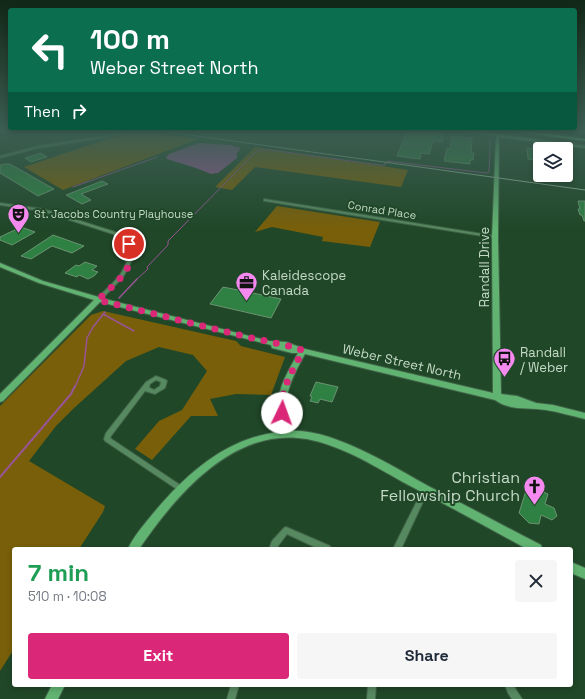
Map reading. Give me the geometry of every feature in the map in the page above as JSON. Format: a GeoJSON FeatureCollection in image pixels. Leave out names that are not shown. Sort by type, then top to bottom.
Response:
{"type":"FeatureCollection","features":[{"type":"Feature","properties":{"kind":"street","name":"Randall Drive"},"geometry":{"type":"LineString","coordinates":[[496,164],[495,237],[497,397]]}},
{"type":"Feature","properties":{"kind":"street","name":"Conrad Place"},"geometry":{"type":"LineString","coordinates":[[265,200],[495,237]]}},
{"type":"Feature","properties":{"kind":"street"},"geometry":{"type":"LineString","coordinates":[[0,204],[42,210],[114,233],[128,242],[132,255],[129,265],[122,274],[0,399]]}},
{"type":"Feature","properties":{"kind":"street","name":"Weber Street North"},"geometry":{"type":"LineString","coordinates":[[0,265],[41,282],[98,300],[269,343],[276,347],[288,350],[303,351],[497,397],[507,403],[528,407],[535,406],[585,416]]}},
{"type":"Feature","properties":{"kind":"street"},"geometry":{"type":"LineString","coordinates":[[285,434],[282,397],[288,379],[303,351]]}},
{"type":"Feature","properties":{"kind":"street"},"geometry":{"type":"LineString","coordinates":[[146,386],[108,435],[107,439],[181,489]]}},
{"type":"Feature","properties":{"kind":"street"},"geometry":{"type":"LineString","coordinates":[[134,547],[181,489],[205,467],[231,450],[264,438],[285,434],[327,440],[351,449],[531,547]]}},
{"type":"Feature","properties":{"kind":"street"},"geometry":{"type":"LineString","coordinates":[[398,547],[426,489]]}},
{"type":"Feature","properties":{"kind":"street"},"geometry":{"type":"LineString","coordinates":[[274,547],[286,530],[323,547]]}},
{"type":"Feature","properties":{"kind":"street"},"geometry":{"type":"LineString","coordinates":[[573,568],[585,574]]}},
{"type":"Feature","properties":{"kind":"street"},"geometry":{"type":"LineString","coordinates":[[51,699],[58,687]]}},
{"type":"Feature","properties":{"kind":"street"},"geometry":{"type":"LineString","coordinates":[[231,699],[234,687]]}},
{"type":"Feature","properties":{"kind":"street"},"geometry":{"type":"LineString","coordinates":[[371,699],[372,687]]}},
{"type":"Feature","properties":{"kind":"street"},"geometry":{"type":"LineString","coordinates":[[510,687],[518,699]]}},
{"type":"Feature","properties":{"kind":"shaded area"},"geometry":{"type":"Polygon","coordinates":[[[34,164],[133,164],[63,190],[24,167],[34,164]]]}},
{"type":"Feature","properties":{"kind":"shaded area"},"geometry":{"type":"Polygon","coordinates":[[[182,164],[230,164],[218,173],[211,174],[182,164]]]}},
{"type":"Feature","properties":{"kind":"shaded area"},"geometry":{"type":"Polygon","coordinates":[[[238,164],[366,164],[408,170],[401,187],[255,167],[232,190],[215,187],[238,164]]]}},
{"type":"Feature","properties":{"kind":"shaded area"},"geometry":{"type":"Polygon","coordinates":[[[277,206],[380,222],[370,247],[322,241],[323,237],[272,227],[255,232],[277,206]]]}},
{"type":"Feature","properties":{"kind":"shaded area"},"geometry":{"type":"Polygon","coordinates":[[[103,311],[236,341],[241,346],[285,357],[271,395],[236,394],[210,399],[218,416],[191,416],[152,460],[135,449],[159,421],[182,410],[207,371],[193,355],[159,347],[126,361],[56,426],[29,461],[105,506],[103,512],[80,547],[12,547],[12,652],[0,671],[0,406],[91,315],[103,311]]]}},
{"type":"Feature","properties":{"kind":"building"},"geometry":{"type":"Polygon","coordinates":[[[10,164],[54,189],[38,196],[0,173],[0,165],[10,164]]]}},
{"type":"Feature","properties":{"kind":"building"},"geometry":{"type":"Polygon","coordinates":[[[102,181],[108,184],[81,194],[91,200],[82,204],[66,195],[102,181]]]}},
{"type":"Feature","properties":{"kind":"building"},"geometry":{"type":"Polygon","coordinates":[[[578,201],[585,201],[585,221],[582,215],[580,215],[578,201]]]}},
{"type":"Feature","properties":{"kind":"building","name":"St. Jacobs Country Playhouse"},"geometry":{"type":"Polygon","coordinates":[[[21,227],[35,232],[12,245],[0,240],[0,237],[21,227]]]}},
{"type":"Feature","properties":{"kind":"building"},"geometry":{"type":"Polygon","coordinates":[[[53,235],[84,246],[72,253],[52,246],[31,259],[21,256],[53,235]]]}},
{"type":"Feature","properties":{"kind":"building"},"geometry":{"type":"Polygon","coordinates":[[[85,262],[97,266],[92,270],[98,272],[94,276],[88,279],[79,275],[77,277],[65,273],[76,265],[79,266],[85,262]]]}},
{"type":"Feature","properties":{"kind":"building","name":"Kaleidescope Canada"},"geometry":{"type":"Polygon","coordinates":[[[223,287],[281,299],[271,318],[210,304],[223,287]]]}},
{"type":"Feature","properties":{"kind":"building"},"geometry":{"type":"Polygon","coordinates":[[[316,382],[338,387],[332,402],[320,399],[318,403],[310,401],[312,397],[310,396],[316,382]]]}},
{"type":"Feature","properties":{"kind":"building","name":"Christian Fellowship Church"},"geometry":{"type":"Polygon","coordinates":[[[528,484],[541,487],[539,490],[548,494],[545,504],[554,508],[557,516],[552,520],[541,515],[539,524],[529,523],[519,513],[528,484]]]}},
{"type":"Feature","properties":{"kind":"waterway"},"geometry":{"type":"LineString","coordinates":[[73,187],[138,164]]}},
{"type":"Feature","properties":{"kind":"waterway"},"geometry":{"type":"LineString","coordinates":[[136,280],[148,269],[147,267],[168,245],[168,241],[245,164]]}},
{"type":"Feature","properties":{"kind":"waterway"},"geometry":{"type":"LineString","coordinates":[[370,164],[380,165],[385,165],[385,164]]}},
{"type":"Feature","properties":{"kind":"waterway"},"geometry":{"type":"LineString","coordinates":[[409,164],[486,173],[489,172],[489,164]]}},
{"type":"Feature","properties":{"kind":"waterway"},"geometry":{"type":"LineString","coordinates":[[119,298],[136,280]]}},
{"type":"Feature","properties":{"kind":"waterway"},"geometry":{"type":"LineString","coordinates":[[75,387],[84,366],[87,338],[93,327],[103,314]]}},
{"type":"Feature","properties":{"kind":"waterway"},"geometry":{"type":"LineString","coordinates":[[103,314],[134,331]]}},
{"type":"Feature","properties":{"kind":"waterway"},"geometry":{"type":"LineString","coordinates":[[0,477],[71,394],[75,386]]}},
{"type":"Feature","properties":{"kind":"railway"},"geometry":{"type":"LineString","coordinates":[[395,164],[585,190]]}},
{"type":"Feature","properties":{"kind":"place","name":"St. Jacobs Country Playhouse"},"geometry":{"type":"Point","coordinates":[18,234]}},
{"type":"Feature","properties":{"kind":"place","name":"Kaleidescope Canada"},"geometry":{"type":"Point","coordinates":[246,302]}},
{"type":"Feature","properties":{"kind":"place","name":"Randall / Weber"},"geometry":{"type":"Point","coordinates":[504,378]}},
{"type":"Feature","properties":{"kind":"place","name":"Christian Fellowship Church"},"geometry":{"type":"Point","coordinates":[535,506]}},
{"type":"Feature","properties":{"kind":"route"},"geometry":{"type":"LineString","coordinates":[[129,244],[132,259],[126,271],[98,300],[269,343],[278,342],[303,351],[284,388],[282,397],[282,413]]}}]}
